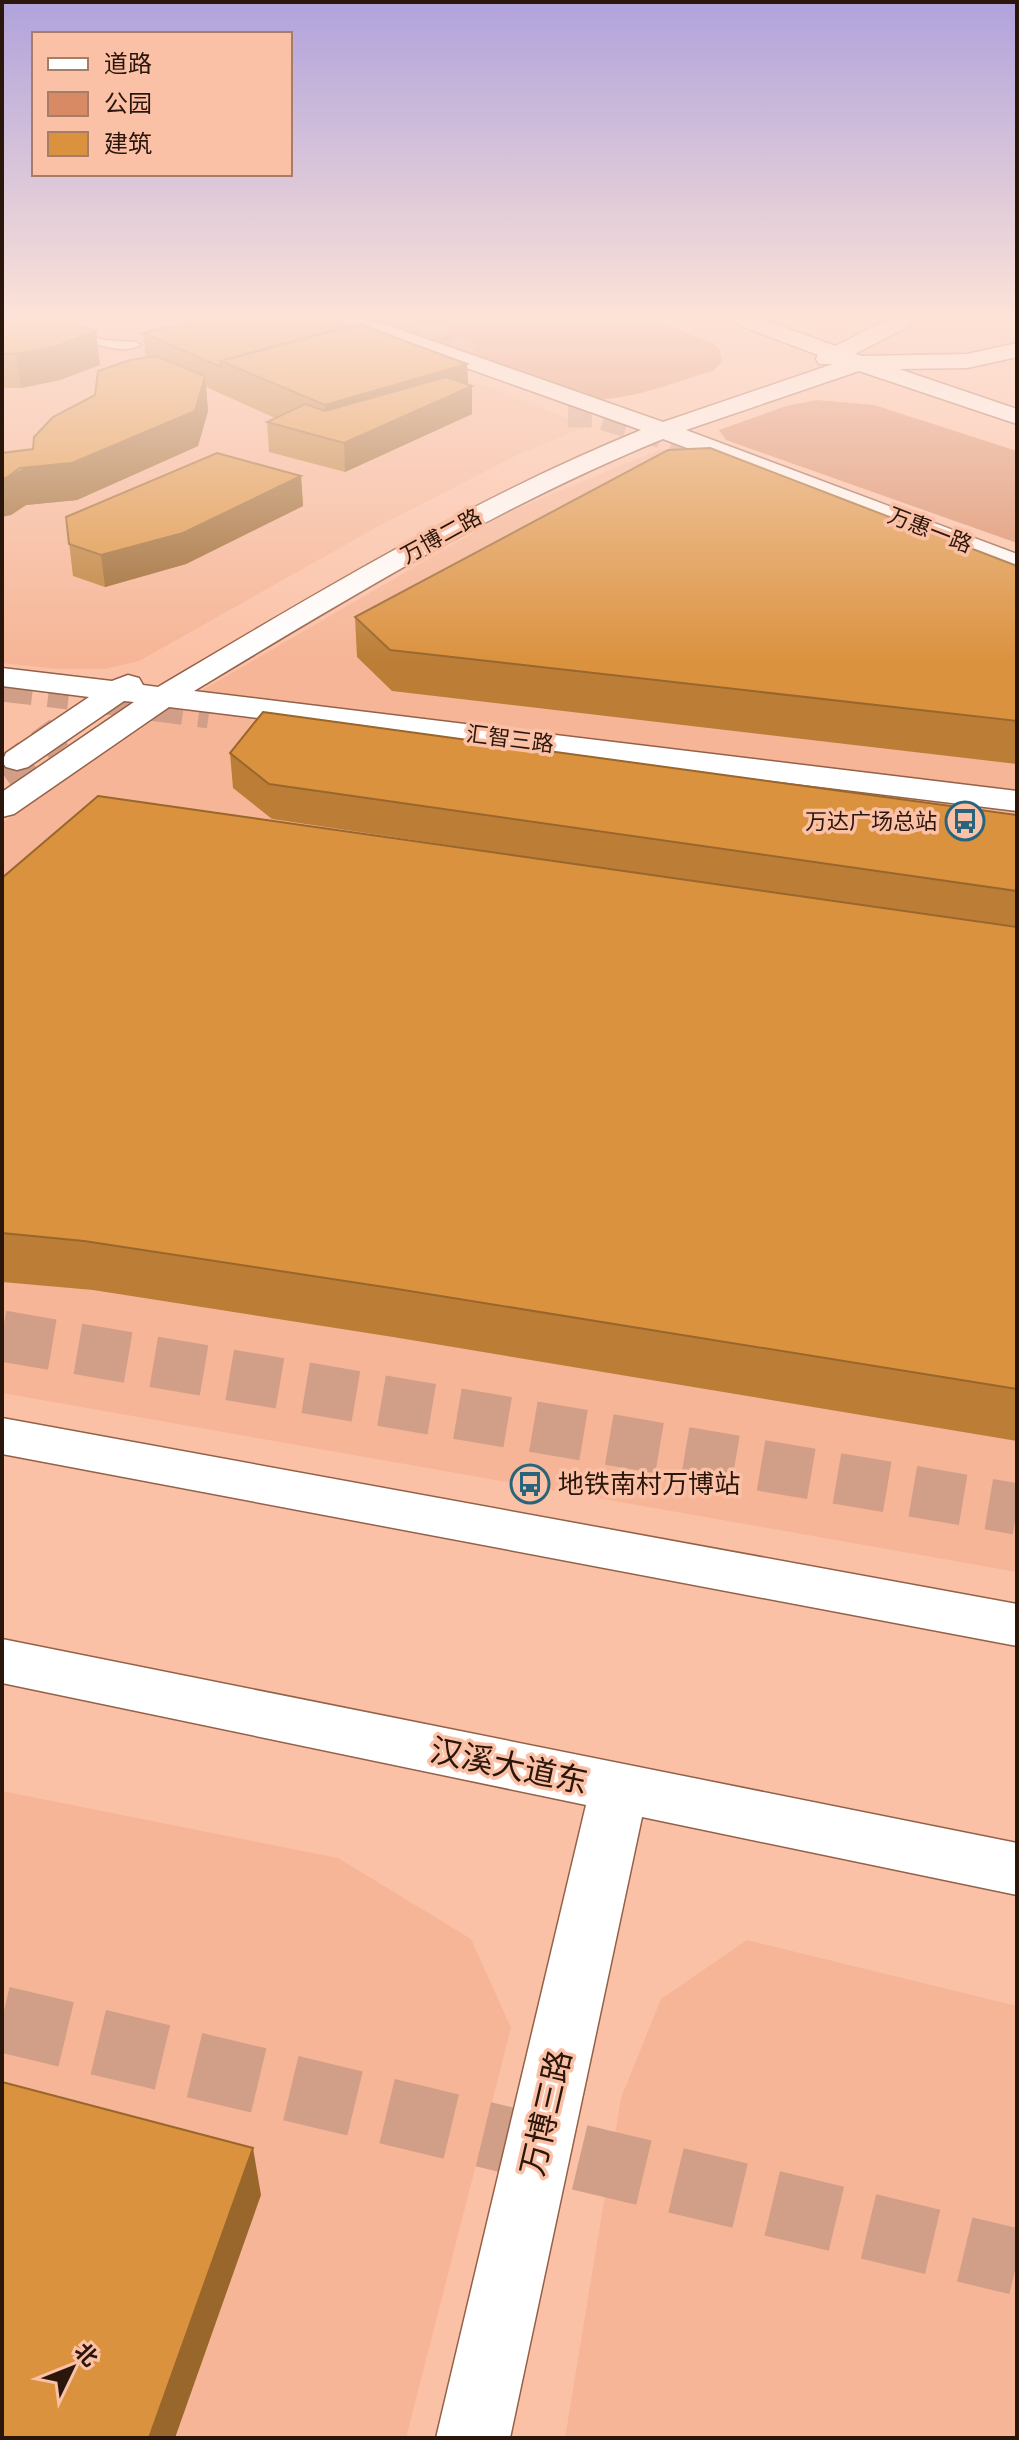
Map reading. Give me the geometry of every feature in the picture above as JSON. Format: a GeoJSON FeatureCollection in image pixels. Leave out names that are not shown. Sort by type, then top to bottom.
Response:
{"type":"FeatureCollection","features":[{"type":"Feature","properties":{"kind":"street","name":"万博二路"},"geometry":{"type":"LineString","coordinates":[[446,507],[545,459],[626,434]]}},
{"type":"Feature","properties":{"kind":"street","name":"万博二路"},"geometry":{"type":"LineString","coordinates":[[2,807],[159,682],[637,434]]}},
{"type":"Feature","properties":{"kind":"street","name":"万惠一路"},"geometry":{"type":"LineString","coordinates":[[673,434],[1017,563]]}},
{"type":"Feature","properties":{"kind":"street","name":"汇智三路"},"geometry":{"type":"LineString","coordinates":[[2,677],[116,691],[159,682],[1017,801]]}},
{"type":"Feature","properties":{"kind":"street"},"geometry":{"type":"LineString","coordinates":[[2,771],[116,691]]}},
{"type":"Feature","properties":{"kind":"street"},"geometry":{"type":"LineString","coordinates":[[2,1436],[1017,1625]]}},
{"type":"Feature","properties":{"kind":"street","name":"汉溪大道东"},"geometry":{"type":"LineString","coordinates":[[2,1661],[1017,1869]]}},
{"type":"Feature","properties":{"kind":"street","name":"万博三路"},"geometry":{"type":"LineString","coordinates":[[473,2438],[619,1789]]}},
{"type":"Feature","properties":{"kind":"shaded area"},"geometry":{"type":"Polygon","coordinates":[[[2,434],[568,434],[523,452],[379,526],[139,661],[105,669],[58,669],[2,663],[2,434]]]}},
{"type":"Feature","properties":{"kind":"shaded area"},"geometry":{"type":"Polygon","coordinates":[[[661,449],[1017,587],[1017,1572],[2,1393],[2,823],[175,706],[509,512],[661,449]]]}},
{"type":"Feature","properties":{"kind":"shaded area"},"geometry":{"type":"Polygon","coordinates":[[[2,1791],[338,1858],[471,1939],[511,2028],[406,2438],[2,2438],[2,1791]]]}},
{"type":"Feature","properties":{"kind":"shaded area"},"geometry":{"type":"Polygon","coordinates":[[[747,1940],[1017,2006],[1017,2438],[565,2438],[621,2098],[661,1999],[747,1940]]]}},
{"type":"Feature","properties":{"kind":"green space"},"geometry":{"type":"Polygon","coordinates":[[[722,434],[964,434],[1017,451],[1017,543],[726,440],[722,434]]]}},
{"type":"Feature","properties":{"kind":"building"},"geometry":{"type":"Polygon","coordinates":[[[37,434],[141,434],[72,463],[20,468],[2,479],[2,453],[33,449],[37,434]]]}},
{"type":"Feature","properties":{"kind":"building"},"geometry":{"type":"Polygon","coordinates":[[[311,434],[365,434],[344,443],[311,434]]]}},
{"type":"Feature","properties":{"kind":"building"},"geometry":{"type":"Polygon","coordinates":[[[710,448],[1017,566],[1017,721],[390,650],[355,617],[668,450],[710,448]]]}},
{"type":"Feature","properties":{"kind":"building"},"geometry":{"type":"Polygon","coordinates":[[[217,453],[301,476],[183,533],[101,555],[69,544],[66,517],[217,453]]]}},
{"type":"Feature","properties":{"kind":"building"},"geometry":{"type":"Polygon","coordinates":[[[263,712],[1017,815],[1017,891],[269,784],[230,753],[263,712]]]}},
{"type":"Feature","properties":{"kind":"building"},"geometry":{"type":"Polygon","coordinates":[[[98,796],[1017,927],[1017,1389],[391,1288],[84,1241],[2,1233],[2,878],[98,796]]]}},
{"type":"Feature","properties":{"kind":"building"},"geometry":{"type":"Polygon","coordinates":[[[2,2082],[253,2148],[149,2438],[2,2438],[2,2082]]]}},
{"type":"Feature","properties":{"kind":"tunnel"},"geometry":{"type":"LineString","coordinates":[[654,434],[699,448]]}},
{"type":"Feature","properties":{"kind":"tunnel"},"geometry":{"type":"LineString","coordinates":[[2,686],[69,694]]}},
{"type":"Feature","properties":{"kind":"tunnel"},"geometry":{"type":"LineString","coordinates":[[106,699],[209,713]]}},
{"type":"Feature","properties":{"kind":"tunnel"},"geometry":{"type":"LineString","coordinates":[[2,773],[59,732]]}},
{"type":"Feature","properties":{"kind":"tunnel"},"geometry":{"type":"LineString","coordinates":[[2,1336],[1017,1509]]}},
{"type":"Feature","properties":{"kind":"tunnel"},"geometry":{"type":"LineString","coordinates":[[2,2019],[1017,2262]]}},
{"type":"Feature","properties":{"kind":"place","name":"万达广场总站"},"geometry":{"type":"Point","coordinates":[965,821]}},
{"type":"Feature","properties":{"kind":"place","name":"地铁南村万博站"},"geometry":{"type":"Point","coordinates":[530,1484]}}]}
